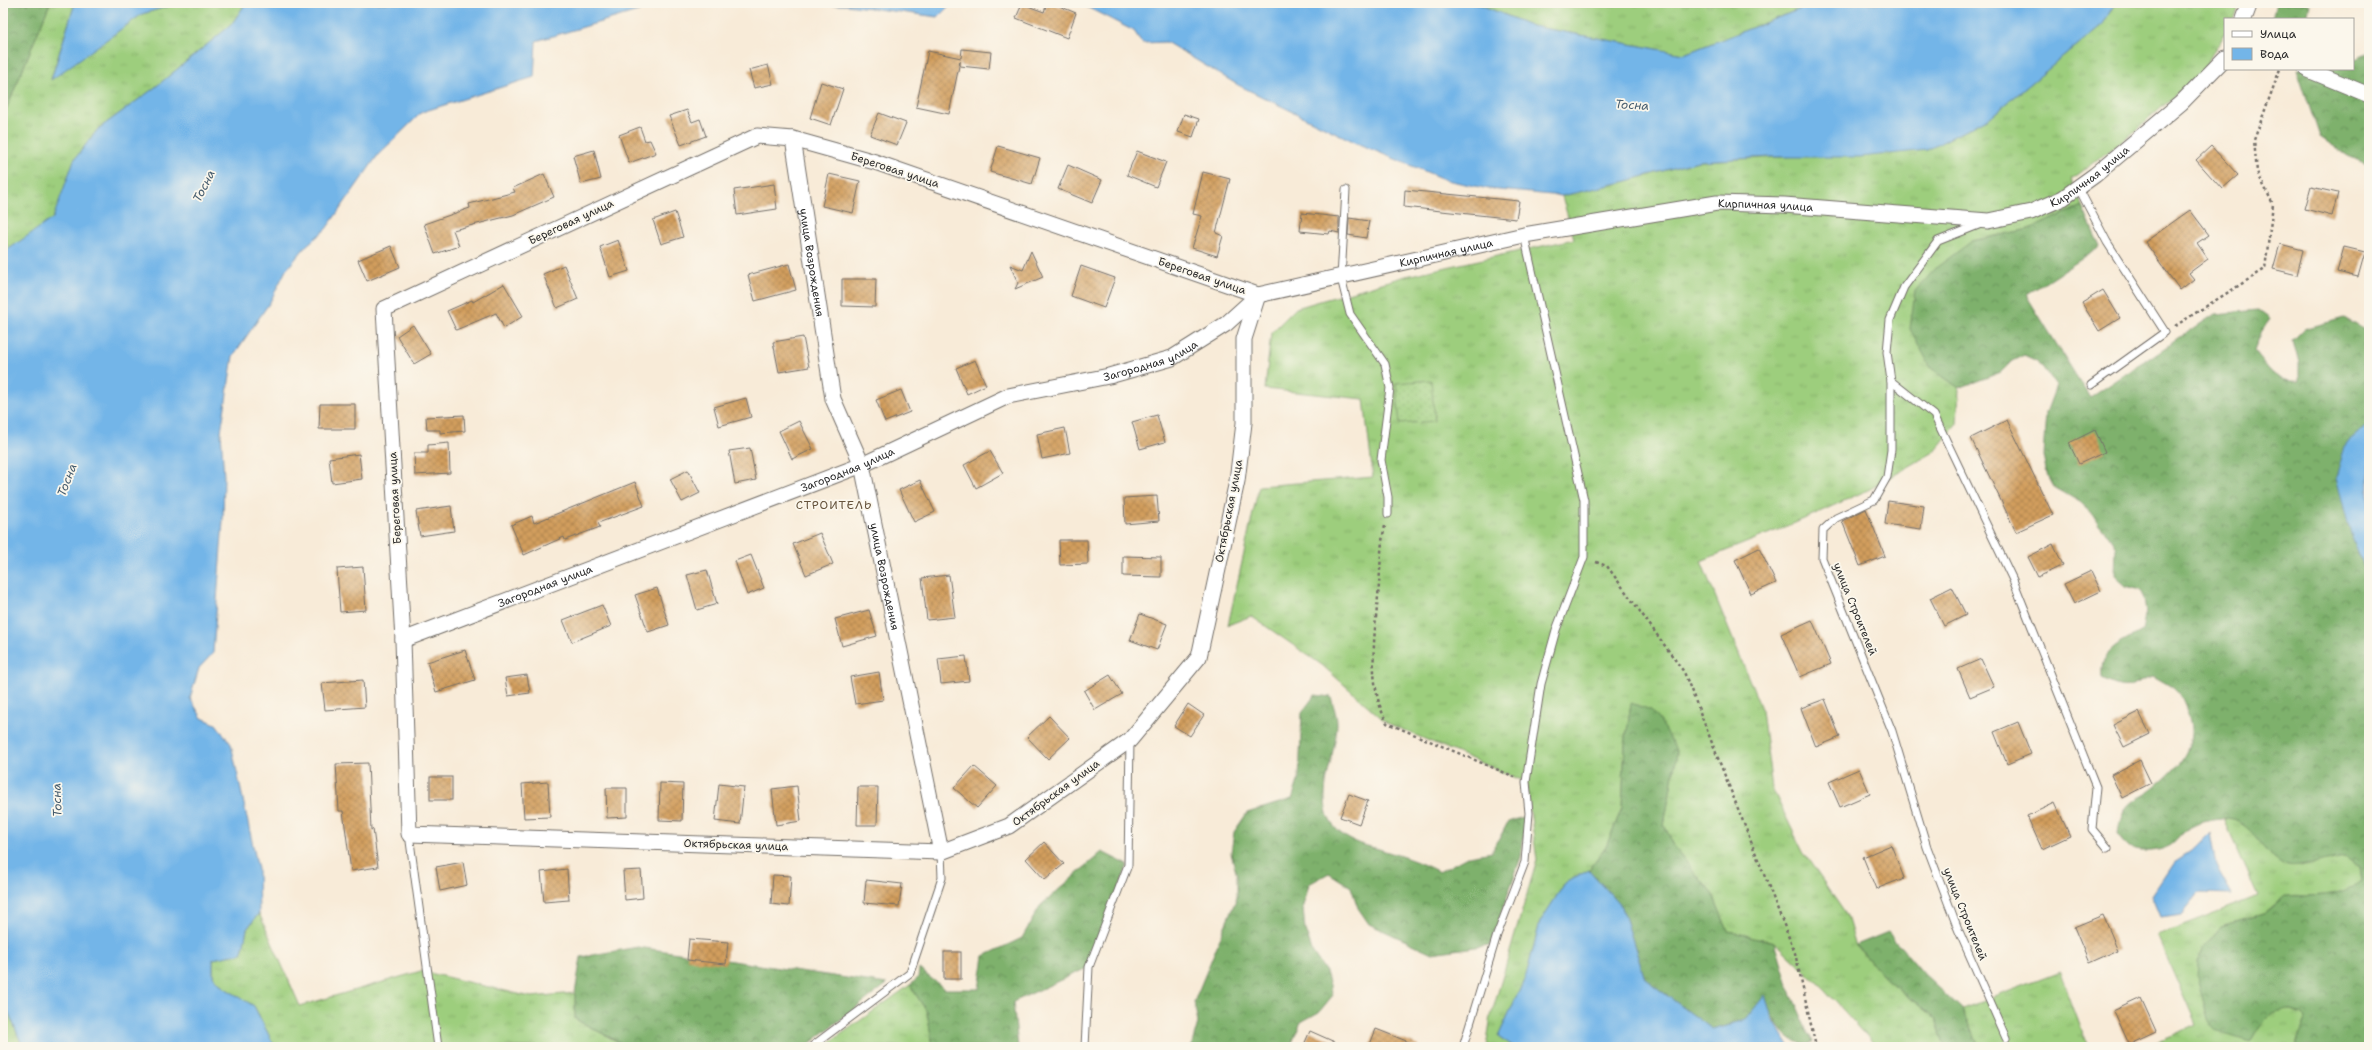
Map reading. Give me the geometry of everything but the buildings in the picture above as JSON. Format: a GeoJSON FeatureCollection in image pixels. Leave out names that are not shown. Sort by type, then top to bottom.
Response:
{"type":"FeatureCollection","features":[{"type":"Feature","properties":{"kind":"street"},"geometry":{"type":"LineString","coordinates":[[2244,18],[2250,3]]}},
{"type":"Feature","properties":{"kind":"street","name":"Кирпичная улица"},"geometry":{"type":"LineString","coordinates":[[1258,295],[1341,278],[1524,235],[1717,203],[1784,205],[1988,221],[2031,212],[2063,198],[2078,187],[2180,103],[2224,59]]}},
{"type":"Feature","properties":{"kind":"street"},"geometry":{"type":"LineString","coordinates":[[2308,70],[2369,95]]}},
{"type":"Feature","properties":{"kind":"street","name":"Береговая улица"},"geometry":{"type":"LineString","coordinates":[[409,834],[403,640],[384,309],[757,136],[793,138],[875,162],[1258,295]]}},
{"type":"Feature","properties":{"kind":"street","name":"улица Возрождения"},"geometry":{"type":"LineString","coordinates":[[793,138],[833,399],[862,465],[941,852]]}},
{"type":"Feature","properties":{"kind":"street","name":"Загородная улица"},"geometry":{"type":"LineString","coordinates":[[403,640],[862,465],[1008,396],[1108,376],[1172,358],[1226,324],[1258,295]]}},
{"type":"Feature","properties":{"kind":"street","name":"Октябрьская улица"},"geometry":{"type":"LineString","coordinates":[[409,834],[941,852],[1009,826],[1130,740],[1199,658],[1237,481],[1244,423],[1244,339],[1258,295]]}},
{"type":"Feature","properties":{"kind":"lane"},"geometry":{"type":"LineString","coordinates":[[2078,187],[2107,242],[2165,332],[2091,385]]}},
{"type":"Feature","properties":{"kind":"lane"},"geometry":{"type":"LineString","coordinates":[[1346,190],[1341,278],[1350,314],[1385,364],[1390,388],[1381,460],[1388,497],[1388,514]]}},
{"type":"Feature","properties":{"kind":"lane","name":"улица Строителей"},"geometry":{"type":"LineString","coordinates":[[1988,221],[1938,241],[1904,287],[1890,320],[1887,352],[1890,381],[1892,450],[1887,477],[1874,500],[1836,518],[1823,530],[1822,558],[1892,731],[1927,847],[1958,929],[2006,1038]]}},
{"type":"Feature","properties":{"kind":"lane"},"geometry":{"type":"LineString","coordinates":[[1464,1047],[1497,934],[1525,862],[1529,813],[1526,782],[1542,684],[1556,630],[1584,557],[1584,500],[1524,235]]}},
{"type":"Feature","properties":{"kind":"lane"},"geometry":{"type":"LineString","coordinates":[[1890,381],[1934,415],[2013,580],[2096,787],[2092,829],[2108,848]]}},
{"type":"Feature","properties":{"kind":"lane"},"geometry":{"type":"LineString","coordinates":[[1085,1047],[1090,967],[1128,865],[1130,740]]}},
{"type":"Feature","properties":{"kind":"lane"},"geometry":{"type":"LineString","coordinates":[[409,834],[438,1047]]}},
{"type":"Feature","properties":{"kind":"lane"},"geometry":{"type":"LineString","coordinates":[[811,1047],[910,973],[942,878],[941,852]]}},
{"type":"Feature","properties":{"kind":"path"},"geometry":{"type":"LineString","coordinates":[[2165,332],[2265,269],[2273,204],[2257,172],[2254,140],[2280,70]]}},
{"type":"Feature","properties":{"kind":"path"},"geometry":{"type":"LineString","coordinates":[[1388,514],[1384,530],[1373,655],[1374,681],[1379,709],[1387,723],[1526,782]]}},
{"type":"Feature","properties":{"kind":"path"},"geometry":{"type":"LineString","coordinates":[[1584,557],[1607,566],[1684,672],[1795,953],[1816,1047]]}},
{"type":"Feature","properties":{"kind":"green space"},"geometry":{"type":"Polygon","coordinates":[[[3,3],[50,3],[3,117],[3,3]]]}},
{"type":"Feature","properties":{"kind":"green space"},"geometry":{"type":"Polygon","coordinates":[[[50,3],[75,3],[51,79],[142,14],[180,3],[246,3],[231,25],[153,89],[98,129],[74,160],[54,218],[3,253],[3,117],[50,3]]]}},
{"type":"Feature","properties":{"kind":"green space"},"geometry":{"type":"Polygon","coordinates":[[[1476,3],[1816,3],[1684,54],[1532,26],[1476,3]]]}},
{"type":"Feature","properties":{"kind":"green space"},"geometry":{"type":"Polygon","coordinates":[[[2115,3],[2240,3],[2233,18],[2224,18],[2224,34],[2203,70],[2138,129],[2071,179],[2082,206],[2029,229],[1972,241],[1931,368],[1959,388],[1957,424],[1934,452],[1870,489],[1795,523],[1701,561],[1762,711],[1772,788],[1803,852],[1847,916],[1856,946],[1885,978],[1936,1019],[1945,1047],[1877,1047],[1824,989],[1775,942],[1728,931],[1713,895],[1675,848],[1664,825],[1677,753],[1631,703],[1625,745],[1622,808],[1606,847],[1589,870],[1565,883],[1540,922],[1526,976],[1498,1037],[1513,1047],[1486,1047],[1491,1016],[1537,860],[1526,782],[1387,723],[1322,665],[1251,616],[1228,625],[1259,486],[1373,477],[1364,399],[1265,389],[1271,333],[1296,308],[1406,276],[1574,239],[1562,196],[1627,181],[1698,161],[1927,150],[1989,118],[2103,24],[2115,3]]]}},
{"type":"Feature","properties":{"kind":"green space"},"geometry":{"type":"Polygon","coordinates":[[[2276,3],[2310,3],[2307,18],[2272,18],[2276,3]]]}},
{"type":"Feature","properties":{"kind":"green space"},"geometry":{"type":"Polygon","coordinates":[[[2369,53],[2369,165],[2348,156],[2320,137],[2297,70],[2354,70],[2354,60],[2369,53]]]}},
{"type":"Feature","properties":{"kind":"green space"},"geometry":{"type":"Polygon","coordinates":[[[2082,206],[2100,247],[2026,295],[2090,398],[2215,314],[2259,310],[2270,318],[2261,333],[2254,351],[2273,373],[2284,380],[2291,381],[2299,381],[2299,364],[2293,340],[2304,329],[2344,318],[2369,332],[2369,424],[2346,443],[2351,535],[2369,578],[2369,1047],[2296,1047],[2296,1041],[2306,1017],[2296,1012],[2287,1010],[2279,1011],[2266,1018],[2250,1042],[2215,1031],[2208,1019],[2197,977],[2198,962],[2204,948],[2222,926],[2263,914],[2285,896],[2315,896],[2343,891],[2361,881],[2359,867],[2345,857],[2307,865],[2293,867],[2288,866],[2279,862],[2271,855],[2251,831],[2234,820],[2224,819],[2207,821],[2195,825],[2185,831],[2171,845],[2155,851],[2131,849],[2124,843],[2118,833],[2120,820],[2124,811],[2131,802],[2151,790],[2176,767],[2188,748],[2191,738],[2191,726],[2182,699],[2176,690],[2153,676],[2133,685],[2124,687],[2102,679],[2104,660],[2113,648],[2119,643],[2143,630],[2146,614],[2145,605],[2140,590],[2126,586],[2115,576],[2116,547],[2099,525],[2092,513],[2080,502],[2054,487],[2047,474],[2043,456],[2046,413],[2056,386],[2037,361],[2024,355],[2012,361],[2001,372],[1959,388],[1931,368],[1910,329],[1915,291],[1937,267],[1972,241],[2029,229],[2082,206]]]}},
{"type":"Feature","properties":{"kind":"green space"},"geometry":{"type":"Polygon","coordinates":[[[1431,380],[1435,421],[1400,424],[1396,383],[1431,380]]]}},
{"type":"Feature","properties":{"kind":"green space"},"geometry":{"type":"Polygon","coordinates":[[[1315,695],[1331,697],[1337,720],[1335,739],[1328,772],[1325,804],[1329,818],[1338,830],[1353,841],[1409,859],[1439,872],[1469,856],[1492,852],[1508,822],[1526,816],[1521,857],[1490,945],[1432,953],[1369,924],[1358,908],[1351,887],[1329,873],[1309,884],[1303,907],[1305,930],[1313,953],[1326,972],[1333,995],[1319,1012],[1301,1022],[1292,1043],[1292,1047],[1191,1047],[1198,1023],[1194,1002],[1237,897],[1237,876],[1231,853],[1234,832],[1247,813],[1292,799],[1299,778],[1302,712],[1315,695]]]}},
{"type":"Feature","properties":{"kind":"green space"},"geometry":{"type":"Polygon","coordinates":[[[1631,703],[1651,710],[1666,730],[1677,753],[1664,825],[1675,848],[1713,895],[1728,931],[1775,942],[1789,989],[1813,1042],[1803,1043],[1795,1041],[1787,1036],[1775,1022],[1765,996],[1745,1020],[1712,1029],[1645,979],[1622,907],[1589,870],[1606,847],[1622,808],[1625,745],[1631,703]]]}},
{"type":"Feature","properties":{"kind":"green space"},"geometry":{"type":"Polygon","coordinates":[[[2224,819],[2238,820],[2302,867],[2317,862],[2345,857],[2359,866],[2361,881],[2351,889],[2339,893],[2312,898],[2298,896],[2273,905],[2263,914],[2222,926],[2204,948],[2198,962],[2250,1042],[2266,1018],[2272,1014],[2286,1010],[2306,1017],[2296,1041],[2296,1047],[2146,1047],[2196,1024],[2157,935],[2258,896],[2224,819]]]}},
{"type":"Feature","properties":{"kind":"green space"},"geometry":{"type":"Polygon","coordinates":[[[1102,852],[1128,865],[1089,967],[1013,1002],[1018,1047],[933,1047],[927,1012],[910,985],[918,978],[919,969],[945,989],[979,989],[984,956],[1022,938],[1040,906],[1102,852]]]}},
{"type":"Feature","properties":{"kind":"green space"},"geometry":{"type":"Polygon","coordinates":[[[259,913],[300,1006],[421,971],[531,997],[575,993],[575,1019],[620,1043],[633,1047],[275,1047],[254,1006],[223,987],[213,976],[213,959],[242,953],[247,929],[259,913]]]}},
{"type":"Feature","properties":{"kind":"green space"},"geometry":{"type":"Polygon","coordinates":[[[1888,932],[1925,975],[1962,1009],[1979,1047],[1945,1047],[1936,1019],[1885,978],[1856,945],[1888,932]]]}},
{"type":"Feature","properties":{"kind":"green space"},"geometry":{"type":"Polygon","coordinates":[[[638,947],[887,984],[805,1047],[633,1047],[621,1043],[575,1019],[575,993],[581,957],[638,947]]]}},
{"type":"Feature","properties":{"kind":"green space"},"geometry":{"type":"Polygon","coordinates":[[[2060,972],[2088,1047],[1979,1047],[1962,1009],[2060,972]]]}},
{"type":"Feature","properties":{"kind":"green space"},"geometry":{"type":"Polygon","coordinates":[[[910,985],[927,1012],[933,1047],[823,1047],[910,985]]]}},
{"type":"Feature","properties":{"kind":"green space"},"geometry":{"type":"Polygon","coordinates":[[[3,999],[23,1047],[3,1047],[3,999]]]}},
{"type":"Feature","properties":{"kind":"water"},"geometry":{"type":"Polygon","coordinates":[[[75,3],[180,3],[142,14],[51,80],[75,3]]]}},
{"type":"Feature","properties":{"kind":"water","name":"Тосна"},"geometry":{"type":"Polygon","coordinates":[[[246,3],[665,3],[536,41],[534,77],[422,112],[378,155],[326,229],[307,245],[286,270],[270,302],[233,356],[221,432],[224,477],[223,521],[213,653],[199,668],[190,698],[202,718],[216,724],[231,744],[258,869],[259,913],[247,929],[242,953],[213,959],[213,976],[223,987],[254,1006],[275,1047],[23,1047],[3,999],[3,253],[53,218],[74,160],[98,129],[153,89],[231,25],[246,3]]]}},
{"type":"Feature","properties":{"kind":"water"},"geometry":{"type":"Polygon","coordinates":[[[665,3],[952,3],[938,17],[847,5],[665,3]]]}},
{"type":"Feature","properties":{"kind":"water","name":"Тосна"},"geometry":{"type":"Polygon","coordinates":[[[1079,3],[1476,3],[1532,26],[1684,54],[1816,3],[2115,3],[2103,24],[1989,118],[1927,150],[1860,157],[1771,157],[1698,161],[1627,181],[1562,196],[1489,189],[1446,180],[1361,145],[1238,85],[1166,42],[1142,43],[1134,31],[1079,3]]]}},
{"type":"Feature","properties":{"kind":"water"},"geometry":{"type":"Polygon","coordinates":[[[2369,424],[2369,578],[2351,535],[2336,477],[2346,443],[2369,424]]]}},
{"type":"Feature","properties":{"kind":"water"},"geometry":{"type":"Polygon","coordinates":[[[2210,833],[2216,866],[2232,894],[2199,893],[2182,914],[2161,917],[2152,895],[2174,862],[2194,849],[2210,833]]]}},
{"type":"Feature","properties":{"kind":"water"},"geometry":{"type":"Polygon","coordinates":[[[1589,870],[1622,907],[1645,979],[1712,1029],[1745,1020],[1765,995],[1772,1018],[1789,1047],[1513,1047],[1498,1037],[1526,976],[1540,922],[1565,883],[1589,870]]]}},
{"type":"Feature","properties":{"kind":"district","name":"СТРОИТЕЛЬ"},"geometry":{"type":"Point","coordinates":[834,505]}}]}
